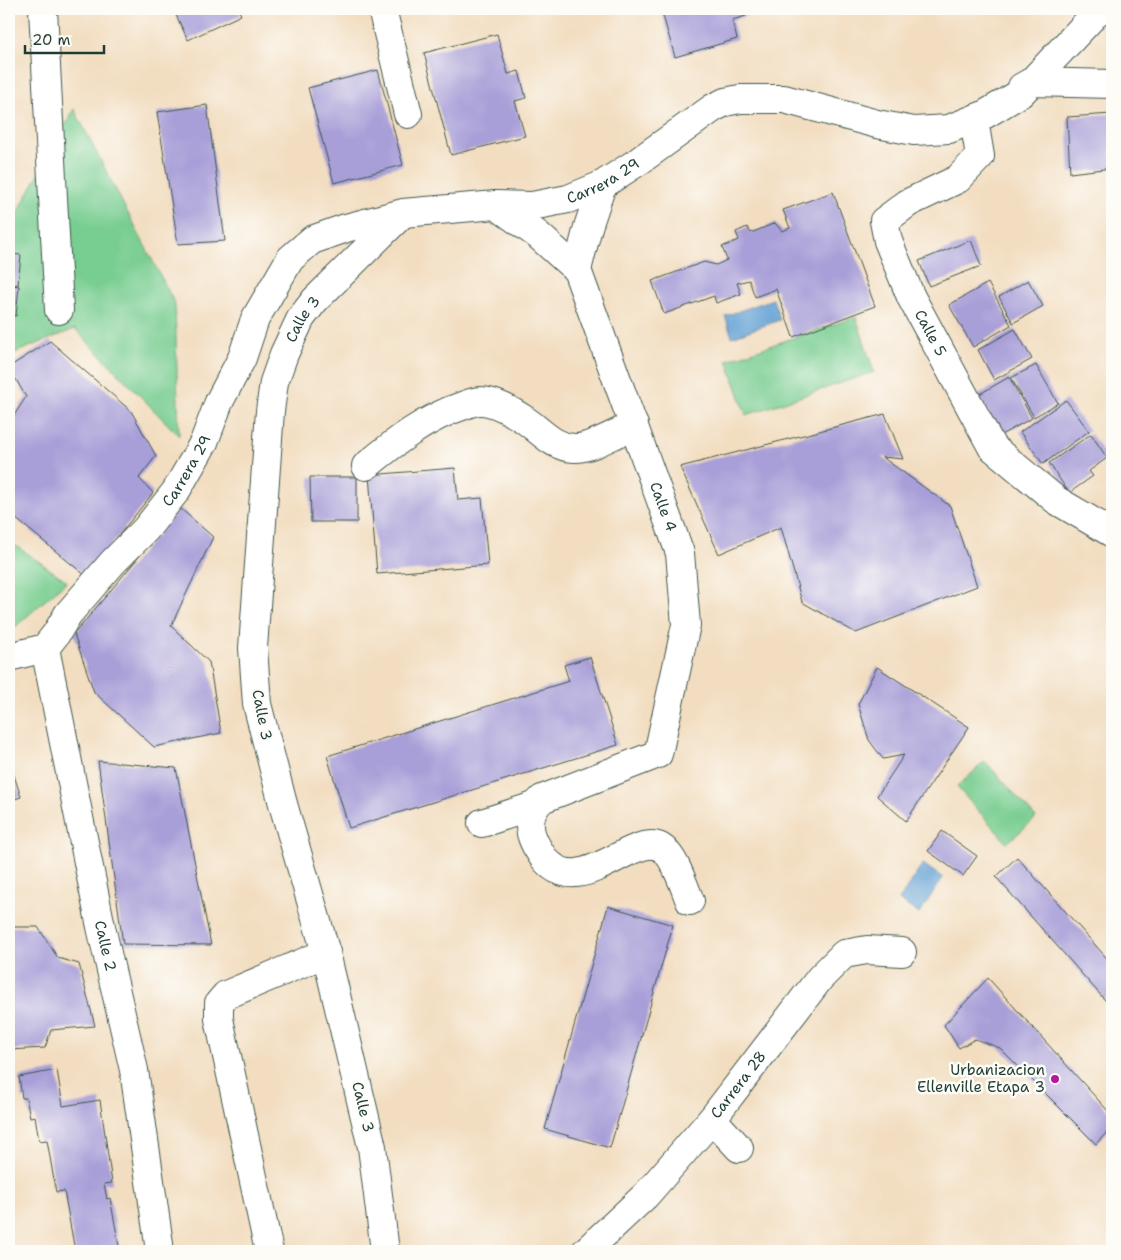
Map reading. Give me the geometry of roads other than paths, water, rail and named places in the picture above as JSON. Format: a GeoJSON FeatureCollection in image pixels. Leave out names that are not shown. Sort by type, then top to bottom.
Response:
{"type":"FeatureCollection","features":[{"type":"Feature","properties":{"kind":"street"},"geometry":{"type":"LineString","coordinates":[[43,9],[59,310]]}},
{"type":"Feature","properties":{"kind":"street"},"geometry":{"type":"LineString","coordinates":[[382,9],[408,114]]}},
{"type":"Feature","properties":{"kind":"street","name":"Carrera 29"},"geometry":{"type":"LineString","coordinates":[[45,648],[68,614],[146,529],[176,491],[204,442],[219,402],[242,358],[255,319],[290,259],[312,240],[346,228],[403,213],[496,205],[532,206],[568,199],[602,185],[713,108],[725,102],[740,99],[784,99],[877,124],[914,131],[949,129],[984,115],[1021,93],[1100,9]]}},
{"type":"Feature","properties":{"kind":"street"},"geometry":{"type":"LineString","coordinates":[[1031,82],[1112,84]]}},
{"type":"Feature","properties":{"kind":"street","name":"Carrera 29"},"geometry":{"type":"LineString","coordinates":[[877,124],[947,120],[982,107],[1031,82]]}},
{"type":"Feature","properties":{"kind":"street","name":"Calle 5"},"geometry":{"type":"LineString","coordinates":[[970,121],[976,132],[980,156],[958,179],[908,203],[884,221],[888,241],[911,297],[992,447],[1056,500],[1112,533]]}},
{"type":"Feature","properties":{"kind":"street"},"geometry":{"type":"LineString","coordinates":[[577,270],[588,227],[602,185]]}},
{"type":"Feature","properties":{"kind":"street","name":"Calle 4"},"geometry":{"type":"LineString","coordinates":[[496,205],[538,235],[577,270],[680,553],[686,625],[658,754],[542,799],[534,806]]}},
{"type":"Feature","properties":{"kind":"street","name":"Calle 3"},"geometry":{"type":"LineString","coordinates":[[385,1251],[372,1146],[326,953],[283,804],[257,704],[253,648],[262,509],[274,382],[284,354],[301,318],[315,300],[403,213]]}},
{"type":"Feature","properties":{"kind":"street"},"geometry":{"type":"LineString","coordinates":[[312,240],[322,242],[332,248],[337,258],[339,269],[336,280]]}},
{"type":"Feature","properties":{"kind":"street"},"geometry":{"type":"LineString","coordinates":[[366,466],[397,440],[431,420],[449,410],[480,401],[505,408],[554,442],[572,448],[583,448],[634,425]]}},
{"type":"Feature","properties":{"kind":"street"},"geometry":{"type":"LineString","coordinates":[[9,658],[45,648]]}},
{"type":"Feature","properties":{"kind":"street","name":"Calle 2"},"geometry":{"type":"LineString","coordinates":[[45,648],[101,927],[134,1070],[159,1244]]}},
{"type":"Feature","properties":{"kind":"street"},"geometry":{"type":"LineString","coordinates":[[482,823],[534,806]]}},
{"type":"Feature","properties":{"kind":"street"},"geometry":{"type":"LineString","coordinates":[[534,806],[529,825],[536,847],[551,868],[562,873],[584,872],[643,845],[658,846],[668,853],[690,901]]}},
{"type":"Feature","properties":{"kind":"street","name":"Carrera 28"},"geometry":{"type":"LineString","coordinates":[[586,1251],[646,1195],[712,1119],[820,978],[844,954],[867,950],[902,952]]}},
{"type":"Feature","properties":{"kind":"street"},"geometry":{"type":"LineString","coordinates":[[269,1251],[220,1019],[219,1003],[226,995],[326,953]]}},
{"type":"Feature","properties":{"kind":"street"},"geometry":{"type":"LineString","coordinates":[[712,1119],[739,1148]]}},
{"type":"Feature","properties":{"kind":"water"},"geometry":{"type":"Polygon","coordinates":[[[773,299],[780,320],[732,337],[725,316],[773,299]]]}},
{"type":"Feature","properties":{"kind":"water"},"geometry":{"type":"Polygon","coordinates":[[[923,864],[943,878],[919,914],[899,900],[923,864]]]}},
{"type":"Feature","properties":{"kind":"place","name":"Urbanizacion Ellenville Etapa 3"},"geometry":{"type":"Point","coordinates":[1055,1079]}}]}
